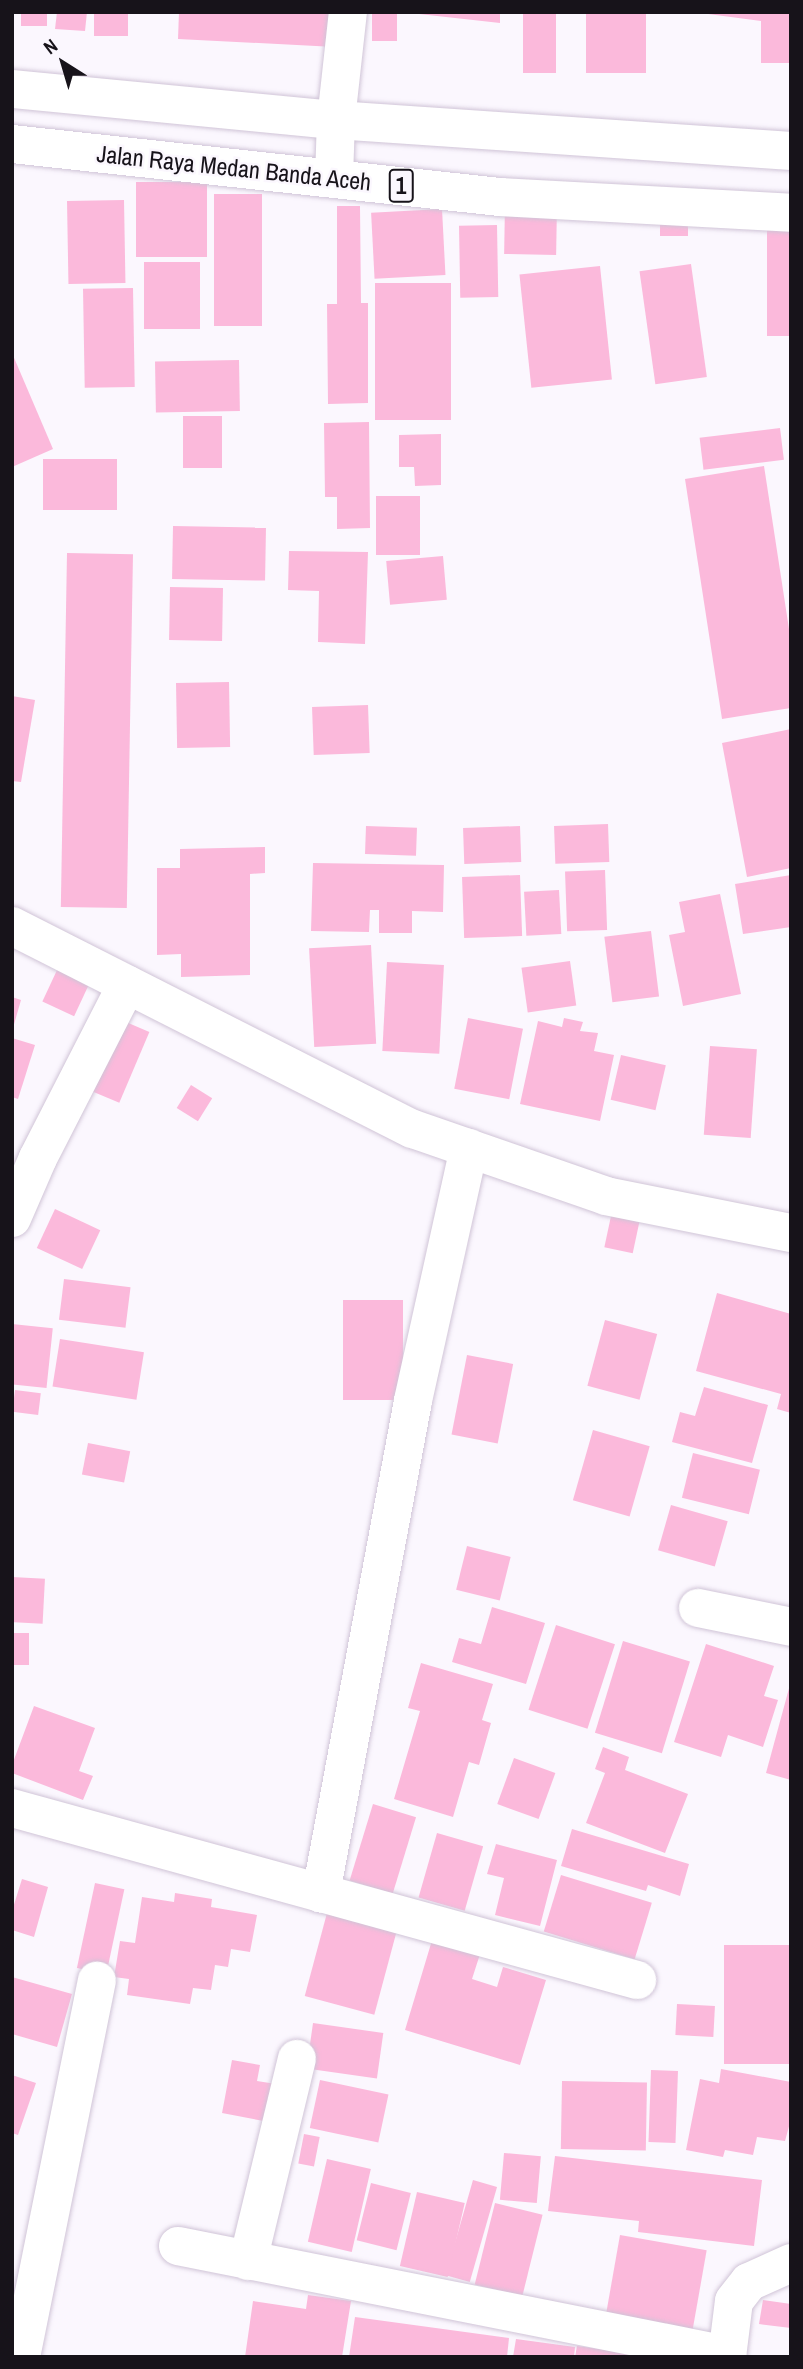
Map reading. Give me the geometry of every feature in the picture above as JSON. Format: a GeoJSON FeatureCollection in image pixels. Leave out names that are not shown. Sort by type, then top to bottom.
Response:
{"type":"FeatureCollection","features":[{"type":"Feature","properties":{"kind":"main road"},"geometry":{"type":"LineString","coordinates":[[334,179],[336,120],[348,12]]}},
{"type":"Feature","properties":{"kind":"main road"},"geometry":{"type":"LineString","coordinates":[[12,89],[336,120],[791,151]]}},
{"type":"Feature","properties":{"kind":"main road","name":"Jalan Raya Medan Banda Aceh"},"geometry":{"type":"LineString","coordinates":[[12,144],[500,197],[791,213]]}},
{"type":"Feature","properties":{"kind":"main road"},"geometry":{"type":"LineString","coordinates":[[12,926],[413,1129],[606,1196],[791,1233]]}},
{"type":"Feature","properties":{"kind":"main road"},"geometry":{"type":"LineString","coordinates":[[12,1218],[38,1158],[127,984]]}},
{"type":"Feature","properties":{"kind":"main road"},"geometry":{"type":"LineString","coordinates":[[321,1893],[412,1401],[469,1148]]}},
{"type":"Feature","properties":{"kind":"main road"},"geometry":{"type":"LineString","coordinates":[[698,1608],[791,1627]]}},
{"type":"Feature","properties":{"kind":"main road"},"geometry":{"type":"LineString","coordinates":[[12,1808],[637,1980]]}},
{"type":"Feature","properties":{"kind":"main road"},"geometry":{"type":"LineString","coordinates":[[21,2357],[97,1981]]}},
{"type":"Feature","properties":{"kind":"main road"},"geometry":{"type":"LineString","coordinates":[[248,2261],[297,2059]]}},
{"type":"Feature","properties":{"kind":"main road"},"geometry":{"type":"LineString","coordinates":[[178,2246],[727,2356],[734,2301],[749,2282],[791,2263]]}},
{"type":"Feature","properties":{"kind":"building"},"geometry":{"type":"Polygon","coordinates":[[[21,12],[47,12],[47,26],[21,26],[21,12]]]}},
{"type":"Feature","properties":{"kind":"building"},"geometry":{"type":"Polygon","coordinates":[[[57,12],[87,12],[85,31],[55,29],[57,12]]]}},
{"type":"Feature","properties":{"kind":"building"},"geometry":{"type":"Polygon","coordinates":[[[94,12],[128,12],[128,36],[94,36],[94,12]]]}},
{"type":"Feature","properties":{"kind":"building"},"geometry":{"type":"Polygon","coordinates":[[[179,12],[337,12],[335,47],[178,39],[179,12]]]}},
{"type":"Feature","properties":{"kind":"building"},"geometry":{"type":"Polygon","coordinates":[[[372,12],[397,12],[397,41],[372,41],[372,12]]]}},
{"type":"Feature","properties":{"kind":"building"},"geometry":{"type":"Polygon","coordinates":[[[500,12],[500,23],[419,14],[500,12]]]}},
{"type":"Feature","properties":{"kind":"building"},"geometry":{"type":"Polygon","coordinates":[[[523,12],[556,12],[556,73],[523,73],[523,12]]]}},
{"type":"Feature","properties":{"kind":"building"},"geometry":{"type":"Polygon","coordinates":[[[586,12],[646,12],[646,73],[586,73],[586,12]]]}},
{"type":"Feature","properties":{"kind":"building"},"geometry":{"type":"Polygon","coordinates":[[[693,12],[791,12],[791,63],[761,63],[761,21],[693,12]]]}},
{"type":"Feature","properties":{"kind":"building"},"geometry":{"type":"Polygon","coordinates":[[[136,182],[207,182],[207,257],[136,257],[136,182]]]}},
{"type":"Feature","properties":{"kind":"building"},"geometry":{"type":"Polygon","coordinates":[[[214,194],[262,194],[262,326],[214,326],[214,194]]]}},
{"type":"Feature","properties":{"kind":"building"},"geometry":{"type":"Polygon","coordinates":[[[124,200],[125,283],[68,284],[67,201],[124,200]]]}},
{"type":"Feature","properties":{"kind":"building"},"geometry":{"type":"Polygon","coordinates":[[[505,204],[557,205],[556,255],[504,254],[505,204]]]}},
{"type":"Feature","properties":{"kind":"building"},"geometry":{"type":"Polygon","coordinates":[[[337,206],[360,206],[361,303],[368,303],[368,403],[328,404],[327,304],[337,304],[337,206]]]}},
{"type":"Feature","properties":{"kind":"building"},"geometry":{"type":"Polygon","coordinates":[[[442,209],[445,275],[375,279],[371,213],[442,209]]]}},
{"type":"Feature","properties":{"kind":"building"},"geometry":{"type":"Polygon","coordinates":[[[660,216],[688,216],[688,236],[660,236],[660,216]]]}},
{"type":"Feature","properties":{"kind":"building"},"geometry":{"type":"Polygon","coordinates":[[[767,223],[791,223],[791,336],[767,336],[767,223]]]}},
{"type":"Feature","properties":{"kind":"building"},"geometry":{"type":"Polygon","coordinates":[[[497,225],[498,297],[460,298],[459,226],[497,225]]]}},
{"type":"Feature","properties":{"kind":"building"},"geometry":{"type":"Polygon","coordinates":[[[144,262],[200,262],[200,329],[144,329],[144,262]]]}},
{"type":"Feature","properties":{"kind":"building"},"geometry":{"type":"Polygon","coordinates":[[[691,264],[707,377],[655,384],[640,271],[691,264]]]}},
{"type":"Feature","properties":{"kind":"building"},"geometry":{"type":"Polygon","coordinates":[[[600,266],[612,379],[531,388],[519,274],[600,266]]]}},
{"type":"Feature","properties":{"kind":"building"},"geometry":{"type":"Polygon","coordinates":[[[375,283],[451,283],[451,420],[375,420],[375,283]]]}},
{"type":"Feature","properties":{"kind":"building"},"geometry":{"type":"Polygon","coordinates":[[[133,288],[135,387],[85,388],[83,289],[133,288]]]}},
{"type":"Feature","properties":{"kind":"building"},"geometry":{"type":"Polygon","coordinates":[[[12,353],[53,449],[12,467],[12,353]]]}},
{"type":"Feature","properties":{"kind":"building"},"geometry":{"type":"Polygon","coordinates":[[[239,360],[240,411],[156,412],[155,361],[239,360]]]}},
{"type":"Feature","properties":{"kind":"building"},"geometry":{"type":"Polygon","coordinates":[[[183,416],[222,416],[222,468],[183,468],[183,416]]]}},
{"type":"Feature","properties":{"kind":"building"},"geometry":{"type":"Polygon","coordinates":[[[369,422],[370,528],[337,529],[337,497],[325,497],[324,423],[369,422]]]}},
{"type":"Feature","properties":{"kind":"building"},"geometry":{"type":"Polygon","coordinates":[[[780,428],[784,460],[704,470],[700,438],[780,428]]]}},
{"type":"Feature","properties":{"kind":"building"},"geometry":{"type":"Polygon","coordinates":[[[441,434],[441,485],[415,486],[414,467],[399,467],[399,435],[441,434]]]}},
{"type":"Feature","properties":{"kind":"building"},"geometry":{"type":"Polygon","coordinates":[[[43,459],[117,459],[117,510],[43,510],[43,459]]]}},
{"type":"Feature","properties":{"kind":"building"},"geometry":{"type":"Polygon","coordinates":[[[764,466],[791,642],[791,708],[722,719],[685,479],[764,466]]]}},
{"type":"Feature","properties":{"kind":"building"},"geometry":{"type":"Polygon","coordinates":[[[376,496],[420,496],[420,555],[376,555],[376,496]]]}},
{"type":"Feature","properties":{"kind":"building"},"geometry":{"type":"Polygon","coordinates":[[[173,526],[266,528],[265,581],[172,579],[173,526]]]}},
{"type":"Feature","properties":{"kind":"building"},"geometry":{"type":"Polygon","coordinates":[[[289,551],[368,552],[365,644],[318,642],[319,591],[288,590],[289,551]]]}},
{"type":"Feature","properties":{"kind":"building"},"geometry":{"type":"Polygon","coordinates":[[[67,553],[133,554],[127,908],[61,907],[67,553]]]}},
{"type":"Feature","properties":{"kind":"building"},"geometry":{"type":"Polygon","coordinates":[[[443,556],[447,600],[390,605],[386,561],[443,556]]]}},
{"type":"Feature","properties":{"kind":"building"},"geometry":{"type":"Polygon","coordinates":[[[170,587],[223,588],[222,641],[169,640],[170,587]]]}},
{"type":"Feature","properties":{"kind":"building"},"geometry":{"type":"Polygon","coordinates":[[[229,682],[230,747],[177,748],[176,683],[229,682]]]}},
{"type":"Feature","properties":{"kind":"building"},"geometry":{"type":"Polygon","coordinates":[[[12,696],[35,700],[21,782],[12,781],[12,696]]]}},
{"type":"Feature","properties":{"kind":"building"},"geometry":{"type":"Polygon","coordinates":[[[368,705],[370,753],[314,755],[312,707],[368,705]]]}},
{"type":"Feature","properties":{"kind":"building"},"geometry":{"type":"Polygon","coordinates":[[[791,729],[791,868],[747,877],[722,743],[791,729]]]}},
{"type":"Feature","properties":{"kind":"building"},"geometry":{"type":"Polygon","coordinates":[[[608,824],[609,862],[555,864],[554,826],[608,824]]]}},
{"type":"Feature","properties":{"kind":"building"},"geometry":{"type":"Polygon","coordinates":[[[366,826],[417,828],[416,856],[365,854],[366,826]]]}},
{"type":"Feature","properties":{"kind":"building"},"geometry":{"type":"Polygon","coordinates":[[[520,826],[521,862],[464,864],[463,828],[520,826]]]}},
{"type":"Feature","properties":{"kind":"building"},"geometry":{"type":"Polygon","coordinates":[[[265,847],[265,873],[250,874],[250,975],[181,977],[181,954],[157,955],[157,868],[180,868],[180,849],[265,847]]]}},
{"type":"Feature","properties":{"kind":"building"},"geometry":{"type":"Polygon","coordinates":[[[313,863],[444,865],[443,912],[412,911],[412,933],[379,933],[379,910],[370,910],[369,932],[311,931],[313,863]]]}},
{"type":"Feature","properties":{"kind":"building"},"geometry":{"type":"Polygon","coordinates":[[[605,870],[607,930],[567,931],[565,871],[605,870]]]}},
{"type":"Feature","properties":{"kind":"building"},"geometry":{"type":"Polygon","coordinates":[[[520,875],[522,936],[464,938],[462,877],[520,875]]]}},
{"type":"Feature","properties":{"kind":"building"},"geometry":{"type":"Polygon","coordinates":[[[791,875],[791,927],[743,934],[735,884],[791,875]]]}},
{"type":"Feature","properties":{"kind":"building"},"geometry":{"type":"Polygon","coordinates":[[[559,890],[561,934],[526,936],[524,892],[559,890]]]}},
{"type":"Feature","properties":{"kind":"building"},"geometry":{"type":"Polygon","coordinates":[[[720,894],[741,994],[683,1006],[669,935],[685,932],[679,902],[720,894]]]}},
{"type":"Feature","properties":{"kind":"building"},"geometry":{"type":"Polygon","coordinates":[[[651,931],[659,997],[612,1002],[604,937],[651,931]]]}},
{"type":"Feature","properties":{"kind":"building"},"geometry":{"type":"Polygon","coordinates":[[[371,945],[376,1044],[314,1047],[309,948],[371,945]]]}},
{"type":"Feature","properties":{"kind":"building"},"geometry":{"type":"Polygon","coordinates":[[[570,961],[576,1006],[528,1012],[521,968],[570,961]]]}},
{"type":"Feature","properties":{"kind":"building"},"geometry":{"type":"Polygon","coordinates":[[[387,962],[444,965],[439,1054],[382,1051],[387,962]]]}},
{"type":"Feature","properties":{"kind":"building"},"geometry":{"type":"Polygon","coordinates":[[[58,968],[90,983],[74,1016],[42,1002],[58,968]]]}},
{"type":"Feature","properties":{"kind":"building"},"geometry":{"type":"Polygon","coordinates":[[[12,997],[21,1000],[13,1028],[12,1028],[12,997]]]}},
{"type":"Feature","properties":{"kind":"building"},"geometry":{"type":"Polygon","coordinates":[[[468,1018],[523,1029],[509,1099],[454,1089],[468,1018]]]}},
{"type":"Feature","properties":{"kind":"building"},"geometry":{"type":"Polygon","coordinates":[[[564,1018],[583,1022],[580,1031],[598,1033],[594,1051],[614,1055],[600,1121],[520,1104],[538,1021],[562,1027],[564,1018]]]}},
{"type":"Feature","properties":{"kind":"building"},"geometry":{"type":"Polygon","coordinates":[[[119,1019],[149,1032],[119,1103],[89,1090],[119,1019]]]}},
{"type":"Feature","properties":{"kind":"building"},"geometry":{"type":"Polygon","coordinates":[[[12,1038],[35,1045],[18,1099],[12,1097],[12,1038]]]}},
{"type":"Feature","properties":{"kind":"building"},"geometry":{"type":"Polygon","coordinates":[[[710,1046],[757,1049],[751,1138],[704,1135],[710,1046]]]}},
{"type":"Feature","properties":{"kind":"building"},"geometry":{"type":"Polygon","coordinates":[[[621,1055],[666,1065],[655,1110],[611,1100],[621,1055]]]}},
{"type":"Feature","properties":{"kind":"building"},"geometry":{"type":"Polygon","coordinates":[[[191,1085],[212,1098],[198,1121],[177,1108],[191,1085]]]}},
{"type":"Feature","properties":{"kind":"building"},"geometry":{"type":"Polygon","coordinates":[[[55,1209],[100,1230],[82,1269],[37,1248],[55,1209]]]}},
{"type":"Feature","properties":{"kind":"building"},"geometry":{"type":"Polygon","coordinates":[[[611,1216],[639,1222],[633,1253],[604,1247],[611,1216]]]}},
{"type":"Feature","properties":{"kind":"building"},"geometry":{"type":"Polygon","coordinates":[[[64,1279],[131,1287],[126,1328],[59,1320],[64,1279]]]}},
{"type":"Feature","properties":{"kind":"building"},"geometry":{"type":"Polygon","coordinates":[[[717,1293],[791,1314],[791,1413],[777,1409],[781,1394],[696,1371],[717,1293]]]}},
{"type":"Feature","properties":{"kind":"building"},"geometry":{"type":"Polygon","coordinates":[[[343,1300],[403,1300],[403,1400],[343,1400],[343,1300]]]}},
{"type":"Feature","properties":{"kind":"building"},"geometry":{"type":"Polygon","coordinates":[[[605,1320],[657,1334],[640,1400],[587,1386],[605,1320]]]}},
{"type":"Feature","properties":{"kind":"building"},"geometry":{"type":"Polygon","coordinates":[[[12,1324],[53,1328],[47,1388],[12,1384],[12,1324]]]}},
{"type":"Feature","properties":{"kind":"building"},"geometry":{"type":"Polygon","coordinates":[[[60,1339],[144,1352],[136,1400],[52,1386],[60,1339]]]}},
{"type":"Feature","properties":{"kind":"building"},"geometry":{"type":"Polygon","coordinates":[[[467,1355],[513,1364],[498,1443],[452,1435],[467,1355]]]}},
{"type":"Feature","properties":{"kind":"building"},"geometry":{"type":"Polygon","coordinates":[[[704,1387],[768,1405],[752,1463],[672,1442],[680,1412],[695,1416],[704,1387]]]}},
{"type":"Feature","properties":{"kind":"building"},"geometry":{"type":"Polygon","coordinates":[[[15,1390],[41,1393],[38,1415],[12,1412],[15,1390]]]}},
{"type":"Feature","properties":{"kind":"building"},"geometry":{"type":"Polygon","coordinates":[[[593,1430],[650,1446],[630,1516],[573,1500],[593,1430]]]}},
{"type":"Feature","properties":{"kind":"building"},"geometry":{"type":"Polygon","coordinates":[[[88,1443],[130,1451],[124,1483],[82,1474],[88,1443]]]}},
{"type":"Feature","properties":{"kind":"building"},"geometry":{"type":"Polygon","coordinates":[[[693,1453],[760,1470],[749,1514],[682,1498],[693,1453]]]}},
{"type":"Feature","properties":{"kind":"building"},"geometry":{"type":"Polygon","coordinates":[[[671,1505],[728,1521],[715,1566],[658,1550],[671,1505]]]}},
{"type":"Feature","properties":{"kind":"building"},"geometry":{"type":"Polygon","coordinates":[[[467,1546],[511,1557],[500,1601],[456,1590],[467,1546]]]}},
{"type":"Feature","properties":{"kind":"building"},"geometry":{"type":"Polygon","coordinates":[[[12,1577],[45,1579],[43,1624],[12,1622],[12,1577]]]}},
{"type":"Feature","properties":{"kind":"building"},"geometry":{"type":"Polygon","coordinates":[[[492,1607],[545,1623],[526,1684],[452,1662],[459,1638],[481,1644],[492,1607]]]}},
{"type":"Feature","properties":{"kind":"building"},"geometry":{"type":"Polygon","coordinates":[[[556,1625],[615,1644],[587,1729],[528,1710],[556,1625]]]}},
{"type":"Feature","properties":{"kind":"building"},"geometry":{"type":"Polygon","coordinates":[[[12,1633],[29,1633],[29,1665],[12,1665],[12,1633]]]}},
{"type":"Feature","properties":{"kind":"building"},"geometry":{"type":"Polygon","coordinates":[[[623,1641],[690,1661],[662,1753],[595,1733],[623,1641]]]}},
{"type":"Feature","properties":{"kind":"building"},"geometry":{"type":"Polygon","coordinates":[[[706,1644],[774,1666],[764,1696],[778,1700],[763,1747],[728,1735],[721,1757],[674,1742],[706,1644]]]}},
{"type":"Feature","properties":{"kind":"building"},"geometry":{"type":"Polygon","coordinates":[[[421,1663],[493,1684],[482,1720],[491,1723],[479,1765],[469,1762],[453,1817],[394,1799],[420,1711],[408,1708],[421,1663]]]}},
{"type":"Feature","properties":{"kind":"building"},"geometry":{"type":"Polygon","coordinates":[[[791,1681],[791,1780],[766,1773],[791,1681]]]}},
{"type":"Feature","properties":{"kind":"building"},"geometry":{"type":"Polygon","coordinates":[[[34,1706],[95,1728],[79,1771],[93,1776],[83,1800],[12,1773],[12,1765],[34,1706]]]}},
{"type":"Feature","properties":{"kind":"building"},"geometry":{"type":"Polygon","coordinates":[[[603,1747],[629,1757],[625,1770],[688,1794],[665,1853],[586,1823],[605,1773],[595,1769],[603,1747]]]}},
{"type":"Feature","properties":{"kind":"building"},"geometry":{"type":"Polygon","coordinates":[[[514,1758],[555,1773],[539,1819],[497,1804],[514,1758]]]}},
{"type":"Feature","properties":{"kind":"building"},"geometry":{"type":"Polygon","coordinates":[[[373,1804],[416,1817],[393,1894],[350,1881],[373,1804]]]}},
{"type":"Feature","properties":{"kind":"building"},"geometry":{"type":"Polygon","coordinates":[[[572,1829],[689,1864],[680,1896],[648,1885],[646,1891],[561,1866],[572,1829]]]}},
{"type":"Feature","properties":{"kind":"building"},"geometry":{"type":"Polygon","coordinates":[[[437,1833],[483,1846],[465,1911],[419,1897],[437,1833]]]}},
{"type":"Feature","properties":{"kind":"building"},"geometry":{"type":"Polygon","coordinates":[[[496,1844],[557,1860],[540,1926],[495,1915],[504,1878],[487,1874],[496,1844]]]}},
{"type":"Feature","properties":{"kind":"building"},"geometry":{"type":"Polygon","coordinates":[[[561,1875],[652,1903],[635,1959],[544,1931],[561,1875]]]}},
{"type":"Feature","properties":{"kind":"building"},"geometry":{"type":"Polygon","coordinates":[[[22,1879],[48,1887],[34,1937],[12,1930],[12,1911],[22,1879]]]}},
{"type":"Feature","properties":{"kind":"building"},"geometry":{"type":"Polygon","coordinates":[[[95,1883],[124,1889],[106,1974],[77,1968],[95,1883]]]}},
{"type":"Feature","properties":{"kind":"building"},"geometry":{"type":"Polygon","coordinates":[[[175,1893],[212,1899],[211,1907],[257,1915],[250,1952],[231,1949],[228,1967],[215,1965],[211,1990],[193,1988],[190,2004],[127,1995],[129,1979],[114,1977],[120,1941],[135,1943],[142,1897],[174,1902],[175,1893]]]}},
{"type":"Feature","properties":{"kind":"building"},"geometry":{"type":"Polygon","coordinates":[[[327,1913],[397,1932],[374,2015],[305,1996],[327,1913]]]}},
{"type":"Feature","properties":{"kind":"building"},"geometry":{"type":"Polygon","coordinates":[[[433,1937],[481,1951],[472,1979],[497,1987],[503,1967],[546,1980],[520,2065],[405,2030],[433,1937]]]}},
{"type":"Feature","properties":{"kind":"building"},"geometry":{"type":"Polygon","coordinates":[[[724,1945],[791,1945],[791,2064],[724,2064],[724,1945]]]}},
{"type":"Feature","properties":{"kind":"building"},"geometry":{"type":"Polygon","coordinates":[[[12,1977],[72,1994],[57,2047],[12,2034],[12,1977]]]}},
{"type":"Feature","properties":{"kind":"building"},"geometry":{"type":"Polygon","coordinates":[[[677,2004],[715,2006],[713,2037],[675,2035],[677,2004]]]}},
{"type":"Feature","properties":{"kind":"building"},"geometry":{"type":"Polygon","coordinates":[[[313,2023],[383,2033],[377,2078],[307,2069],[313,2023]]]}},
{"type":"Feature","properties":{"kind":"building"},"geometry":{"type":"Polygon","coordinates":[[[232,2060],[260,2065],[257,2081],[276,2084],[269,2122],[222,2113],[232,2060]]]}},
{"type":"Feature","properties":{"kind":"building"},"geometry":{"type":"Polygon","coordinates":[[[721,2069],[791,2082],[791,2119],[785,2141],[757,2137],[753,2155],[725,2150],[723,2157],[686,2150],[700,2079],[719,2083],[721,2069]]]}},
{"type":"Feature","properties":{"kind":"building"},"geometry":{"type":"Polygon","coordinates":[[[651,2070],[678,2071],[675,2143],[648,2142],[651,2070]]]}},
{"type":"Feature","properties":{"kind":"building"},"geometry":{"type":"Polygon","coordinates":[[[12,2075],[36,2083],[18,2135],[12,2133],[12,2075]]]}},
{"type":"Feature","properties":{"kind":"building"},"geometry":{"type":"Polygon","coordinates":[[[320,2080],[388,2095],[378,2142],[310,2128],[320,2080]]]}},
{"type":"Feature","properties":{"kind":"building"},"geometry":{"type":"Polygon","coordinates":[[[562,2081],[647,2082],[646,2150],[561,2149],[562,2081]]]}},
{"type":"Feature","properties":{"kind":"building"},"geometry":{"type":"Polygon","coordinates":[[[304,2134],[320,2137],[314,2167],[298,2163],[304,2134]]]}},
{"type":"Feature","properties":{"kind":"building"},"geometry":{"type":"Polygon","coordinates":[[[504,2153],[541,2156],[537,2203],[500,2200],[504,2153]]]}},
{"type":"Feature","properties":{"kind":"building"},"geometry":{"type":"Polygon","coordinates":[[[555,2156],[762,2180],[754,2246],[638,2232],[639,2221],[548,2211],[555,2156]]]}},
{"type":"Feature","properties":{"kind":"building"},"geometry":{"type":"Polygon","coordinates":[[[327,2159],[371,2169],[352,2252],[308,2242],[327,2159]]]}},
{"type":"Feature","properties":{"kind":"building"},"geometry":{"type":"Polygon","coordinates":[[[473,2180],[497,2187],[470,2282],[446,2275],[473,2180]]]}},
{"type":"Feature","properties":{"kind":"building"},"geometry":{"type":"Polygon","coordinates":[[[371,2183],[411,2193],[397,2250],[357,2240],[371,2183]]]}},
{"type":"Feature","properties":{"kind":"building"},"geometry":{"type":"Polygon","coordinates":[[[417,2192],[465,2203],[448,2277],[400,2266],[417,2192]]]}},
{"type":"Feature","properties":{"kind":"building"},"geometry":{"type":"Polygon","coordinates":[[[495,2203],[543,2215],[522,2296],[475,2285],[495,2203]]]}},
{"type":"Feature","properties":{"kind":"building"},"geometry":{"type":"Polygon","coordinates":[[[620,2235],[707,2250],[693,2330],[606,2315],[620,2235]]]}},
{"type":"Feature","properties":{"kind":"building"},"geometry":{"type":"Polygon","coordinates":[[[308,2295],[351,2301],[342,2357],[245,2357],[253,2301],[306,2309],[308,2295]]]}},
{"type":"Feature","properties":{"kind":"building"},"geometry":{"type":"Polygon","coordinates":[[[763,2300],[791,2304],[791,2328],[759,2324],[763,2300]]]}},
{"type":"Feature","properties":{"kind":"building"},"geometry":{"type":"Polygon","coordinates":[[[355,2317],[509,2338],[507,2357],[349,2357],[355,2317]]]}},
{"type":"Feature","properties":{"kind":"building"},"geometry":{"type":"Polygon","coordinates":[[[516,2339],[575,2347],[574,2357],[513,2357],[516,2339]]]}},
{"type":"Feature","properties":{"kind":"building"},"geometry":{"type":"Polygon","coordinates":[[[577,2346],[642,2355],[642,2357],[575,2357],[577,2346]]]}}]}
